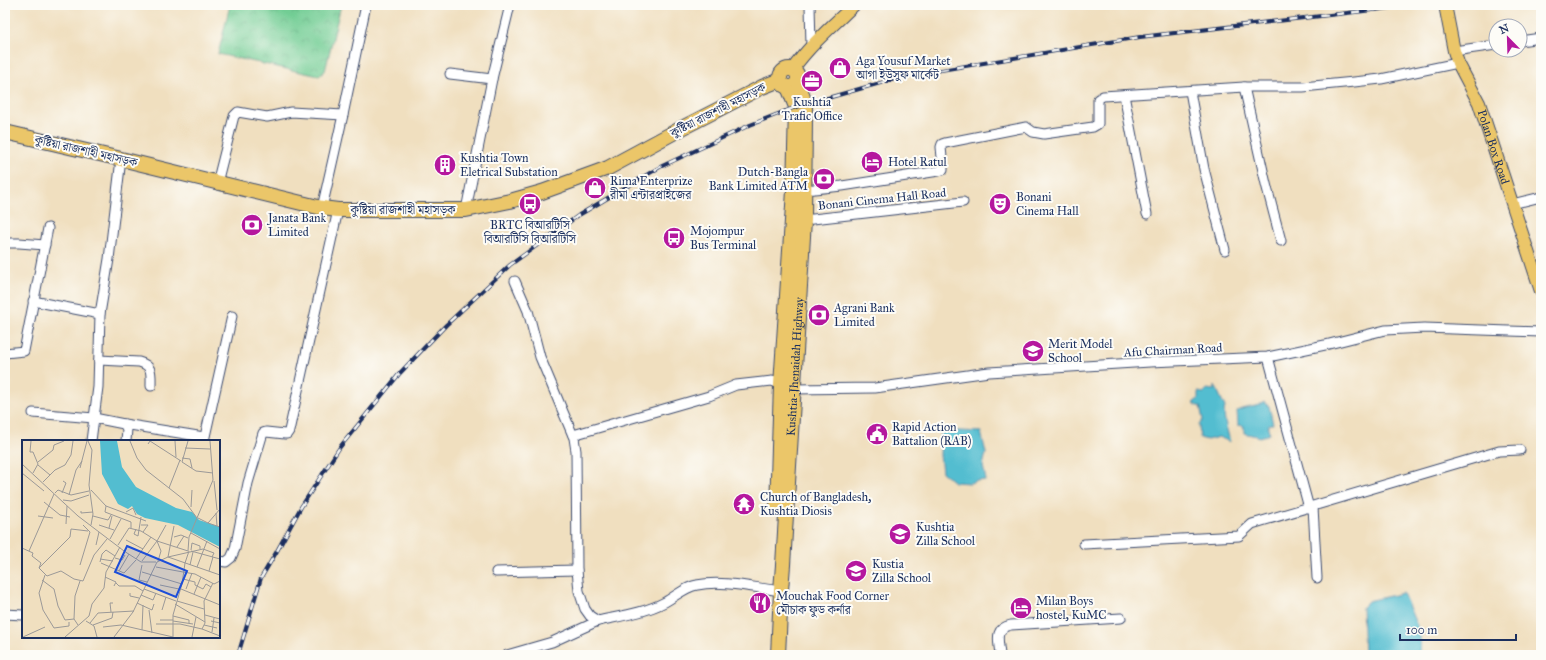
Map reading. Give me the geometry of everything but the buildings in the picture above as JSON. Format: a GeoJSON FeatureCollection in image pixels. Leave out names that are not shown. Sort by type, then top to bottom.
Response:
{"type":"FeatureCollection","features":[{"type":"Feature","properties":{"kind":"highway","name":"Kushtia-Jhenaidah Highway"},"geometry":{"type":"LineString","coordinates":[[770,655],[796,262],[800,163],[796,107],[790,79]]}},
{"type":"Feature","properties":{"kind":"highway","name":"কুষ্টিয়া রাজশাহী মহাসড়ক"},"geometry":{"type":"LineString","coordinates":[[6,132],[322,208],[338,210],[466,210],[510,201],[542,192],[597,173],[762,87],[790,79]]}},
{"type":"Feature","properties":{"kind":"highway","name":"Kushtia-Jhenaidah Highway"},"geometry":{"type":"LineString","coordinates":[[796,262],[804,220],[805,190],[800,163]]}},
{"type":"Feature","properties":{"kind":"highway","name":"Kushtia-Jhenaidah Highway"},"geometry":{"type":"LineString","coordinates":[[778,655],[787,387]]}},
{"type":"Feature","properties":{"kind":"main road"},"geometry":{"type":"LineString","coordinates":[[790,79],[811,46],[854,5]]}},
{"type":"Feature","properties":{"kind":"main road","name":"Polan Box Road"},"geometry":{"type":"LineString","coordinates":[[1445,5],[1454,51],[1458,63],[1479,103],[1541,291]]}},
{"type":"Feature","properties":{"kind":"street"},"geometry":{"type":"LineString","coordinates":[[322,208],[366,5]]}},
{"type":"Feature","properties":{"kind":"street"},"geometry":{"type":"LineString","coordinates":[[466,210],[492,79],[510,5]]}},
{"type":"Feature","properties":{"kind":"street"},"geometry":{"type":"LineString","coordinates":[[810,5],[811,46]]}},
{"type":"Feature","properties":{"kind":"street"},"geometry":{"type":"LineString","coordinates":[[1528,40],[1541,38]]}},
{"type":"Feature","properties":{"kind":"street"},"geometry":{"type":"LineString","coordinates":[[1454,51],[1488,46]]}},
{"type":"Feature","properties":{"kind":"street"},"geometry":{"type":"LineString","coordinates":[[805,190],[842,186],[943,170],[941,147],[942,144],[945,143],[1026,127],[1033,132],[1044,134],[1093,127],[1098,124],[1098,99],[1100,97],[1244,88],[1303,87],[1381,79],[1458,63]]}},
{"type":"Feature","properties":{"kind":"street"},"geometry":{"type":"LineString","coordinates":[[450,74],[492,79]]}},
{"type":"Feature","properties":{"kind":"street"},"geometry":{"type":"LineString","coordinates":[[1244,88],[1266,184],[1281,240]]}},
{"type":"Feature","properties":{"kind":"street"},"geometry":{"type":"LineString","coordinates":[[1190,91],[1204,169],[1225,250]]}},
{"type":"Feature","properties":{"kind":"street"},"geometry":{"type":"LineString","coordinates":[[1124,95],[1148,214]]}},
{"type":"Feature","properties":{"kind":"street"},"geometry":{"type":"LineString","coordinates":[[217,183],[234,116],[238,112],[267,116],[291,112],[343,115]]}},
{"type":"Feature","properties":{"kind":"street"},"geometry":{"type":"LineString","coordinates":[[91,440],[99,360],[100,314],[109,258],[121,159]]}},
{"type":"Feature","properties":{"kind":"street"},"geometry":{"type":"LineString","coordinates":[[1512,204],[1541,197]]}},
{"type":"Feature","properties":{"kind":"street","name":"Bonani Cinema Hall Road"},"geometry":{"type":"LineString","coordinates":[[804,220],[963,202]]}},
{"type":"Feature","properties":{"kind":"street"},"geometry":{"type":"LineString","coordinates":[[220,561],[226,562],[231,558],[235,549],[248,483],[263,433],[287,434],[289,431],[338,210]]}},
{"type":"Feature","properties":{"kind":"street"},"geometry":{"type":"LineString","coordinates":[[5,353],[24,351],[32,301],[48,228]]}},
{"type":"Feature","properties":{"kind":"street"},"geometry":{"type":"LineString","coordinates":[[5,243],[45,245]]}},
{"type":"Feature","properties":{"kind":"street"},"geometry":{"type":"LineString","coordinates":[[515,281],[528,311],[540,357],[573,434],[576,451],[577,570],[579,591],[585,609],[590,616],[598,621]]}},
{"type":"Feature","properties":{"kind":"street"},"geometry":{"type":"LineString","coordinates":[[32,301],[100,314]]}},
{"type":"Feature","properties":{"kind":"street"},"geometry":{"type":"LineString","coordinates":[[33,412],[94,418],[204,439],[232,316]]}},
{"type":"Feature","properties":{"kind":"street","name":"Afu Chairman Road"},"geometry":{"type":"LineString","coordinates":[[573,434],[709,396],[736,385],[772,382],[787,387],[875,388],[989,372],[1268,357],[1385,330],[1424,328],[1541,332]]}},
{"type":"Feature","properties":{"kind":"street"},"geometry":{"type":"LineString","coordinates":[[1268,357],[1311,507],[1317,578]]}},
{"type":"Feature","properties":{"kind":"street"},"geometry":{"type":"LineString","coordinates":[[99,360],[144,363],[149,366],[151,373],[150,386]]}},
{"type":"Feature","properties":{"kind":"street"},"geometry":{"type":"LineString","coordinates":[[124,424],[127,429],[126,440]]}},
{"type":"Feature","properties":{"kind":"street"},"geometry":{"type":"LineString","coordinates":[[1084,544],[1239,536],[1252,524],[1499,450],[1520,450]]}},
{"type":"Feature","properties":{"kind":"street"},"geometry":{"type":"LineString","coordinates":[[496,572],[577,570]]}},
{"type":"Feature","properties":{"kind":"street"},"geometry":{"type":"LineString","coordinates":[[507,655],[552,642],[598,621],[642,612],[666,602],[685,589],[698,585],[722,584],[774,590]]}},
{"type":"Feature","properties":{"kind":"street"},"geometry":{"type":"LineString","coordinates":[[5,614],[22,615]]}},
{"type":"Feature","properties":{"kind":"street"},"geometry":{"type":"LineString","coordinates":[[1000,655],[998,634],[1004,626],[1121,618]]}},
{"type":"Feature","properties":{"kind":"green space"},"geometry":{"type":"Polygon","coordinates":[[[230,5],[341,5],[325,71],[319,76],[218,54],[230,5]]]}},
{"type":"Feature","properties":{"kind":"water"},"geometry":{"type":"Polygon","coordinates":[[[1215,385],[1225,407],[1225,419],[1230,442],[1219,437],[1207,440],[1200,438],[1199,425],[1203,420],[1200,406],[1193,403],[1198,399],[1198,392],[1204,393],[1206,389],[1215,390],[1215,385]]]}},
{"type":"Feature","properties":{"kind":"water"},"geometry":{"type":"Polygon","coordinates":[[[1264,402],[1269,406],[1273,424],[1269,424],[1268,428],[1270,434],[1260,437],[1244,433],[1244,426],[1238,425],[1237,411],[1264,402]]]}},
{"type":"Feature","properties":{"kind":"water"},"geometry":{"type":"Polygon","coordinates":[[[941,430],[981,432],[986,453],[983,466],[986,480],[970,483],[954,482],[942,472],[940,455],[941,430]]]}},
{"type":"Feature","properties":{"kind":"water"},"geometry":{"type":"Polygon","coordinates":[[[1403,593],[1420,633],[1420,655],[1364,655],[1362,607],[1368,601],[1403,593]]]}},
{"type":"Feature","properties":{"kind":"railway"},"geometry":{"type":"LineString","coordinates":[[238,655],[261,578],[301,507],[340,447],[400,373],[446,325],[510,265],[579,215],[660,167],[750,125],[796,107],[905,76],[1140,37],[1416,5]]}},
{"type":"Feature","properties":{"kind":"place","name":"Aga Yousuf Market আগা ইউসুফ মার্কেট"},"geometry":{"type":"Point","coordinates":[840,68]}},
{"type":"Feature","properties":{"kind":"place","name":"Kushtia Trafic Office"},"geometry":{"type":"Point","coordinates":[812,81]}},
{"type":"Feature","properties":{"kind":"place","name":"Hotel Ratul"},"geometry":{"type":"Point","coordinates":[872,162]}},
{"type":"Feature","properties":{"kind":"place","name":"Kushtia Town Eletrical Substation"},"geometry":{"type":"Point","coordinates":[445,165]}},
{"type":"Feature","properties":{"kind":"place","name":"Dutch-Bangla Bank Limited ATM"},"geometry":{"type":"Point","coordinates":[824,179]}},
{"type":"Feature","properties":{"kind":"place","name":"Rima Enterprize রীমা এন্টারপ্রাইজের"},"geometry":{"type":"Point","coordinates":[595,188]}},
{"type":"Feature","properties":{"kind":"place","name":"BRTC বিআরটিসি বিআরটিসি বিআরটিসি"},"geometry":{"type":"Point","coordinates":[530,204]}},
{"type":"Feature","properties":{"kind":"place","name":"Bonani Cinema Hall"},"geometry":{"type":"Point","coordinates":[1000,204]}},
{"type":"Feature","properties":{"kind":"place","name":"Janata Bank Limited"},"geometry":{"type":"Point","coordinates":[252,225]}},
{"type":"Feature","properties":{"kind":"place","name":"Mojompur Bus Terminal"},"geometry":{"type":"Point","coordinates":[674,238]}},
{"type":"Feature","properties":{"kind":"place","name":"Agrani Bank Limited"},"geometry":{"type":"Point","coordinates":[819,315]}},
{"type":"Feature","properties":{"kind":"place","name":"Merit Model School"},"geometry":{"type":"Point","coordinates":[1033,351]}},
{"type":"Feature","properties":{"kind":"place","name":"Rapid Action Battalion (RAB)"},"geometry":{"type":"Point","coordinates":[877,434]}},
{"type":"Feature","properties":{"kind":"place","name":"Church of Bangladesh, Kushtia Diosis"},"geometry":{"type":"Point","coordinates":[744,504]}},
{"type":"Feature","properties":{"kind":"place","name":"Kushtia Zilla School"},"geometry":{"type":"Point","coordinates":[900,534]}},
{"type":"Feature","properties":{"kind":"place","name":"Kustia Zilla School"},"geometry":{"type":"Point","coordinates":[856,571]}},
{"type":"Feature","properties":{"kind":"place","name":"Mouchak Food Corner মৌচাক ফুড কর্নার"},"geometry":{"type":"Point","coordinates":[760,603]}},
{"type":"Feature","properties":{"kind":"place","name":"Milan Boys hostel, KuMC"},"geometry":{"type":"Point","coordinates":[1021,608]}}]}
